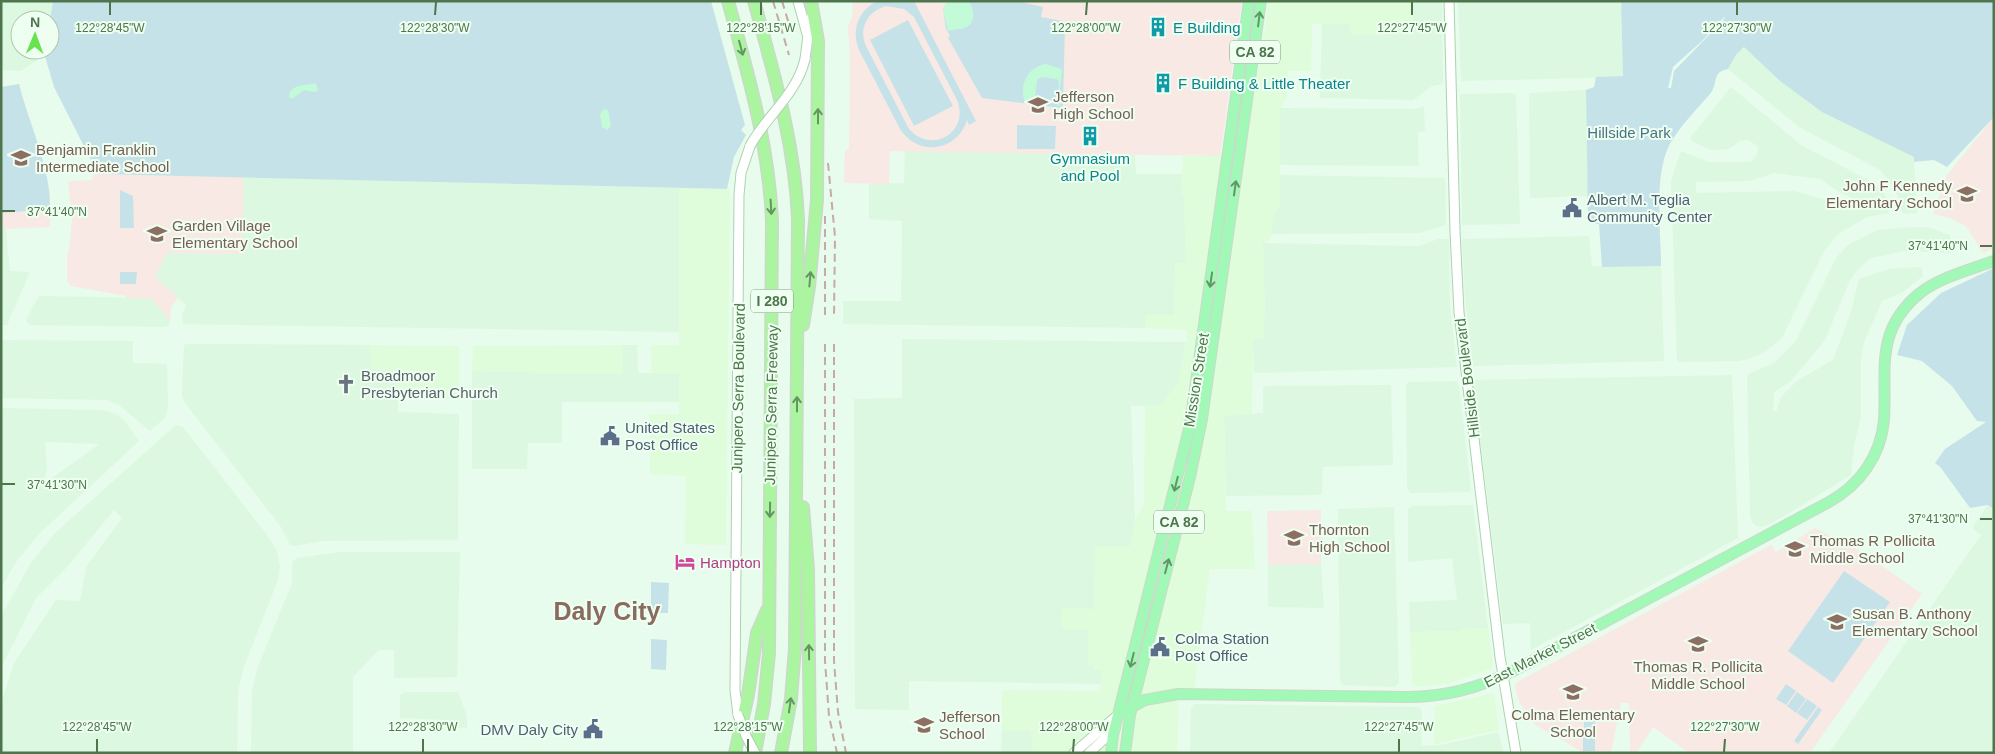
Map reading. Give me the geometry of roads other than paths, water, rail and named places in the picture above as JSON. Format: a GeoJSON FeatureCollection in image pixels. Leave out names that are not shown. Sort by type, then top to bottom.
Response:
{"type":"FeatureCollection","features":[{"type":"Feature","properties":{"kind":"highway","name":"Junipero Serra Freeway"},"geometry":{"type":"LineString","coordinates":[[728,1],[761,128],[772,208],[767,678],[755,753]]}},
{"type":"Feature","properties":{"kind":"highway","name":"Junipero Serra Freeway"},"geometry":{"type":"LineString","coordinates":[[754,1],[783,106],[794,169],[798,232],[795,648],[791,699],[782,753]]}},
{"type":"Feature","properties":{"kind":"highway"},"geometry":{"type":"LineString","coordinates":[[797,361],[809,287],[817,200],[818,41],[811,1]]}},
{"type":"Feature","properties":{"kind":"highway"},"geometry":{"type":"LineString","coordinates":[[797,447],[808,569],[810,753]]}},
{"type":"Feature","properties":{"kind":"highway"},"geometry":{"type":"LineString","coordinates":[[735,753],[748,695],[757,633],[769,606]]}},
{"type":"Feature","properties":{"kind":"main road","name":"Junipero Serra Boulevard"},"geometry":{"type":"LineString","coordinates":[[798,1],[808,39]]}},
{"type":"Feature","properties":{"kind":"main road","name":"Junipero Serra Boulevard"},"geometry":{"type":"LineString","coordinates":[[755,753],[738,715],[735,690],[739,195],[741,173],[750,146],[762,127],[793,90],[802,72],[810,17],[807,1]]}},
{"type":"Feature","properties":{"kind":"main road","name":"Mission Street"},"geometry":{"type":"LineString","coordinates":[[1111,753],[1115,729],[1190,425],[1249,1]]}},
{"type":"Feature","properties":{"kind":"main road","name":"Mission Street"},"geometry":{"type":"LineString","coordinates":[[1133,705],[1190,477],[1202,419],[1262,1]]}},
{"type":"Feature","properties":{"kind":"main road","name":"Hillside Boulevard"},"geometry":{"type":"LineString","coordinates":[[1449,1],[1459,312],[1503,676],[1516,753]]}},
{"type":"Feature","properties":{"kind":"main road","name":"East Market Street"},"geometry":{"type":"LineString","coordinates":[[1119,714],[1133,705],[1156,697],[1184,693],[1430,696],[1463,691],[1503,676],[1836,498],[1856,482],[1868,467],[1882,432],[1884,420],[1883,360],[1887,341],[1899,317],[1916,297],[1933,285],[1994,261]]}},
{"type":"Feature","properties":{"kind":"main road"},"geometry":{"type":"LineString","coordinates":[[1089,753],[1115,729],[1133,705]]}},
{"type":"Feature","properties":{"kind":"main road","name":"CA 82"},"geometry":{"type":"LineString","coordinates":[[1125,753],[1133,705]]}},
{"type":"Feature","properties":{"kind":"main road"},"geometry":{"type":"LineString","coordinates":[[1074,753],[1119,714]]}},
{"type":"Feature","properties":{"kind":"railway"},"geometry":{"type":"LineString","coordinates":[[773,1],[789,55]]}},
{"type":"Feature","properties":{"kind":"railway"},"geometry":{"type":"LineString","coordinates":[[782,1],[793,37]]}},
{"type":"Feature","properties":{"kind":"railway"},"geometry":{"type":"LineString","coordinates":[[828,163],[835,237],[834,317]]}},
{"type":"Feature","properties":{"kind":"railway"},"geometry":{"type":"LineString","coordinates":[[825,216],[825,316]]}},
{"type":"Feature","properties":{"kind":"railway"},"geometry":{"type":"LineString","coordinates":[[825,344],[825,661],[829,716],[837,753]]}},
{"type":"Feature","properties":{"kind":"railway"},"geometry":{"type":"LineString","coordinates":[[834,344],[834,661],[838,712],[846,753]]}},
{"type":"Feature","properties":{"kind":"place","name":"E Building"},"geometry":{"type":"Point","coordinates":[1158,27]}},
{"type":"Feature","properties":{"kind":"place","name":"F Building & Little Theater"},"geometry":{"type":"Point","coordinates":[1163,83]}},
{"type":"Feature","properties":{"kind":"place","name":"Jefferson High School"},"geometry":{"type":"Point","coordinates":[1038,105]}},
{"type":"Feature","properties":{"kind":"place","name":"Gymnasium and Pool"},"geometry":{"type":"Point","coordinates":[1090,136]}},
{"type":"Feature","properties":{"kind":"place","name":"Benjamin Franklin Intermediate School"},"geometry":{"type":"Point","coordinates":[21,158]}},
{"type":"Feature","properties":{"kind":"place","name":"John F Kennedy Elementary School"},"geometry":{"type":"Point","coordinates":[1967,194]}},
{"type":"Feature","properties":{"kind":"place","name":"Albert M. Teglia Community Center"},"geometry":{"type":"Point","coordinates":[1572,208]}},
{"type":"Feature","properties":{"kind":"place","name":"Garden Village Elementary School"},"geometry":{"type":"Point","coordinates":[157,234]}},
{"type":"Feature","properties":{"kind":"place","name":"Broadmoor Presbyterian Church"},"geometry":{"type":"Point","coordinates":[346,384]}},
{"type":"Feature","properties":{"kind":"place","name":"United States Post Office"},"geometry":{"type":"Point","coordinates":[610,436]}},
{"type":"Feature","properties":{"kind":"place","name":"Thornton High School"},"geometry":{"type":"Point","coordinates":[1294,538]}},
{"type":"Feature","properties":{"kind":"place","name":"Thomas R Pollicita Middle School"},"geometry":{"type":"Point","coordinates":[1795,549]}},
{"type":"Feature","properties":{"kind":"place","name":"Hampton"},"geometry":{"type":"Point","coordinates":[685,562]}},
{"type":"Feature","properties":{"kind":"place","name":"Susan B. Anthony Elementary School"},"geometry":{"type":"Point","coordinates":[1837,622]}},
{"type":"Feature","properties":{"kind":"place","name":"Thomas R. Pollicita Middle School"},"geometry":{"type":"Point","coordinates":[1698,644]}},
{"type":"Feature","properties":{"kind":"place","name":"Colma Station Post Office"},"geometry":{"type":"Point","coordinates":[1160,647]}},
{"type":"Feature","properties":{"kind":"place","name":"Colma Elementary School"},"geometry":{"type":"Point","coordinates":[1573,692]}},
{"type":"Feature","properties":{"kind":"place","name":"Jefferson School"},"geometry":{"type":"Point","coordinates":[924,725]}},
{"type":"Feature","properties":{"kind":"place","name":"DMV Daly City"},"geometry":{"type":"Point","coordinates":[593,729]}},
{"type":"Feature","properties":{"kind":"district","name":"Daly City"},"geometry":{"type":"Point","coordinates":[607,611]}},
{"type":"Feature","properties":{"kind":"park label","name":"Hillside Park"},"geometry":{"type":"Point","coordinates":[1629,132]}}]}
